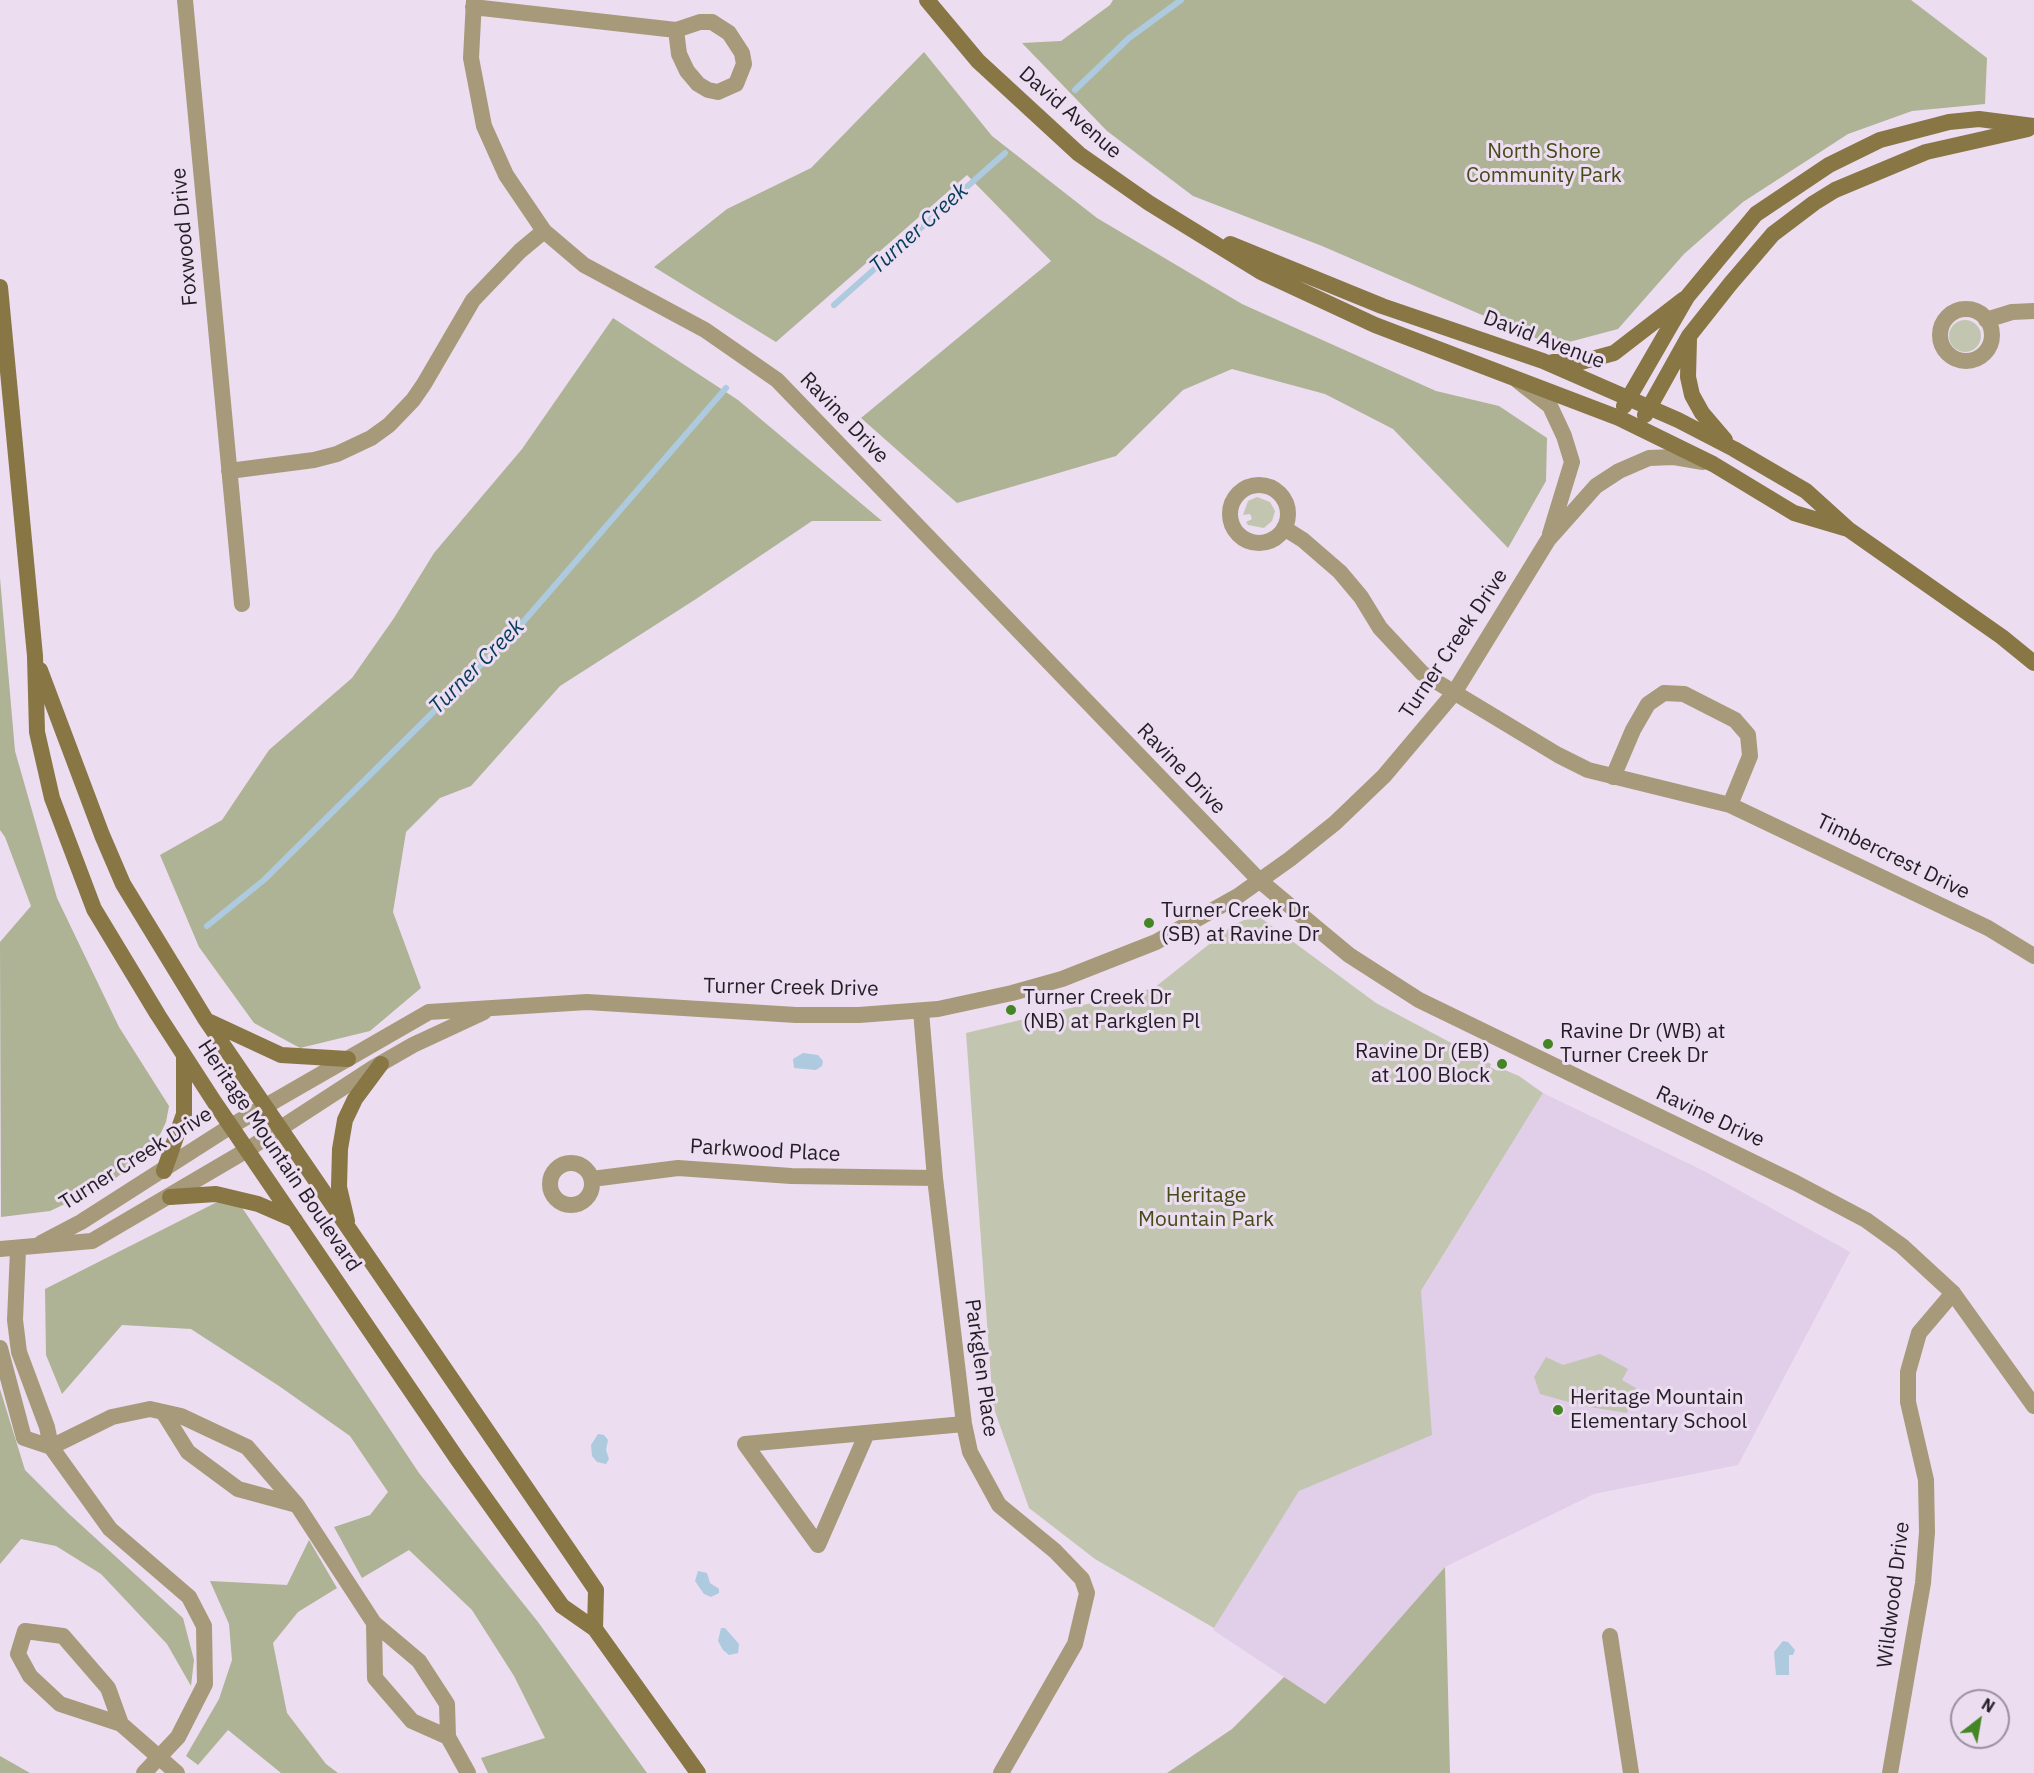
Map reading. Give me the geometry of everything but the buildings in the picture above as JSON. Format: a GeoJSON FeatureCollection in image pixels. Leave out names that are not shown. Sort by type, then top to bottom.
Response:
{"type":"FeatureCollection","features":[{"type":"Feature","properties":{"kind":"main road","name":"David Avenue"},"geometry":{"type":"LineString","coordinates":[[927,0],[978,61],[1052,132],[1110,177],[1204,234],[1261,272],[1375,325],[1619,418],[1713,464],[1794,513],[1848,529]]}},
{"type":"Feature","properties":{"kind":"main road"},"geometry":{"type":"LineString","coordinates":[[1619,418],[1687,297],[1756,214],[1829,165],[1880,140],[1949,122],[1979,119],[2034,127]]}},
{"type":"Feature","properties":{"kind":"main road"},"geometry":{"type":"LineString","coordinates":[[1639,427],[1689,336],[1773,234],[1835,190],[1926,152],[2034,127]]}},
{"type":"Feature","properties":{"kind":"main road","name":"David Avenue"},"geometry":{"type":"LineString","coordinates":[[1204,234],[1382,306],[1543,361],[1649,407],[1734,449],[1806,491],[1848,529],[1993,630],[2034,663]]}},
{"type":"Feature","properties":{"kind":"main road","name":"Heritage Mountain Boulevard"},"geometry":{"type":"LineString","coordinates":[[0,287],[35,656],[37,732],[52,798],[94,909],[184,1056],[458,1460],[562,1606],[595,1629],[698,1773]]}},
{"type":"Feature","properties":{"kind":"main road"},"geometry":{"type":"LineString","coordinates":[[1543,361],[1581,362],[1614,353],[1633,340],[1665,311],[1687,297]]}},
{"type":"Feature","properties":{"kind":"main road"},"geometry":{"type":"LineString","coordinates":[[1689,336],[1688,377],[1694,401],[1707,420],[1734,449]]}},
{"type":"Feature","properties":{"kind":"main road","name":"Heritage Mountain Boulevard"},"geometry":{"type":"LineString","coordinates":[[35,656],[102,835],[123,884],[206,1020],[596,1590],[595,1629]]}},
{"type":"Feature","properties":{"kind":"main road"},"geometry":{"type":"LineString","coordinates":[[206,1020],[281,1054],[348,1059]]}},
{"type":"Feature","properties":{"kind":"main road"},"geometry":{"type":"LineString","coordinates":[[165,1170],[184,1114],[184,1056]]}},
{"type":"Feature","properties":{"kind":"main road"},"geometry":{"type":"LineString","coordinates":[[349,1231],[339,1187],[340,1149],[345,1120],[355,1099],[381,1064]]}},
{"type":"Feature","properties":{"kind":"main road"},"geometry":{"type":"LineString","coordinates":[[170,1197],[216,1194],[258,1204],[296,1221]]}},
{"type":"Feature","properties":{"kind":"street","name":"Foxwood Drive"},"geometry":{"type":"LineString","coordinates":[[185,0],[242,604]]}},
{"type":"Feature","properties":{"kind":"street"},"geometry":{"type":"LineString","coordinates":[[473,4],[676,30],[700,22],[720,25],[729,33],[742,53],[744,64],[736,84],[718,92],[708,90],[698,84],[687,71],[679,54],[676,30]]}},
{"type":"Feature","properties":{"kind":"street","name":"Ravine Drive"},"geometry":{"type":"LineString","coordinates":[[473,4],[471,58],[484,126],[506,175],[544,231],[584,265],[705,330],[777,380],[1260,881],[1337,947],[1407,993],[1866,1220],[1902,1246],[1953,1293],[2034,1406]]}},
{"type":"Feature","properties":{"kind":"street"},"geometry":{"type":"LineString","coordinates":[[228,471],[314,460],[337,454],[371,438],[389,425],[424,384],[473,300],[520,251],[544,231]]}},
{"type":"Feature","properties":{"kind":"street"},"geometry":{"type":"LineString","coordinates":[[1986,320],[2012,312],[2034,311]]}},
{"type":"Feature","properties":{"kind":"street"},"geometry":{"type":"LineString","coordinates":[[1511,375],[1550,406],[1564,436],[1572,462],[1548,540]]}},
{"type":"Feature","properties":{"kind":"street"},"geometry":{"type":"LineString","coordinates":[[1548,540],[1596,486],[1632,465],[1666,457],[1713,464]]}},
{"type":"Feature","properties":{"kind":"street","name":"Timbercrest Drive"},"geometry":{"type":"LineString","coordinates":[[1284,528],[1303,540],[1340,572],[1361,597],[1380,628],[1422,673],[1577,766],[1730,805],[1980,924],[2034,956]]}},
{"type":"Feature","properties":{"kind":"street","name":"Turner Creek Drive"},"geometry":{"type":"LineString","coordinates":[[25,1248],[81,1222],[264,1106],[429,1012],[588,1002],[796,1016],[921,1011],[1012,993],[1115,960],[1185,927],[1260,881],[1306,847],[1366,793],[1415,742],[1454,693],[1548,540]]}},
{"type":"Feature","properties":{"kind":"street"},"geometry":{"type":"LineString","coordinates":[[1613,777],[1633,730],[1648,704],[1662,694],[1683,694],[1735,720],[1748,735],[1750,756],[1730,805]]}},
{"type":"Feature","properties":{"kind":"street","name":"Turner Creek Drive"},"geometry":{"type":"LineString","coordinates":[[0,1249],[92,1241],[247,1150],[413,1045],[490,1009]]}},
{"type":"Feature","properties":{"kind":"street","name":"Parkglen Place"},"geometry":{"type":"LineString","coordinates":[[921,1011],[935,1178],[964,1424],[970,1452],[999,1505],[1055,1551],[1082,1579],[1087,1593],[1075,1644],[1001,1773]]}},
{"type":"Feature","properties":{"kind":"street","name":"Parkwood Place"},"geometry":{"type":"LineString","coordinates":[[592,1179],[678,1168],[783,1176],[935,1178]]}},
{"type":"Feature","properties":{"kind":"street"},"geometry":{"type":"LineString","coordinates":[[25,1248],[15,1320],[19,1352],[47,1427],[51,1447],[110,1529],[189,1597],[204,1626],[204,1684],[178,1737],[144,1773]]}},
{"type":"Feature","properties":{"kind":"street","name":"Wildwood Drive"},"geometry":{"type":"LineString","coordinates":[[1890,1773],[1923,1582],[1927,1532],[1926,1480],[1908,1402],[1908,1372],[1919,1333],[1953,1293]]}},
{"type":"Feature","properties":{"kind":"street"},"geometry":{"type":"LineString","coordinates":[[0,1348],[24,1438],[51,1447],[112,1417],[150,1409],[181,1416],[247,1447],[297,1505],[374,1623],[419,1661],[447,1704],[448,1737],[468,1773]]}},
{"type":"Feature","properties":{"kind":"street"},"geometry":{"type":"LineString","coordinates":[[163,1412],[188,1452],[238,1489],[297,1505]]}},
{"type":"Feature","properties":{"kind":"street"},"geometry":{"type":"LineString","coordinates":[[867,1433],[818,1545],[745,1444],[964,1424]]}},
{"type":"Feature","properties":{"kind":"street"},"geometry":{"type":"LineString","coordinates":[[374,1623],[375,1678],[412,1721],[448,1737]]}},
{"type":"Feature","properties":{"kind":"street"},"geometry":{"type":"LineString","coordinates":[[121,1724],[108,1688],[63,1636],[25,1631],[18,1654],[30,1676],[60,1704],[121,1724],[177,1773]]}},
{"type":"Feature","properties":{"kind":"street"},"geometry":{"type":"LineString","coordinates":[[1610,1636],[1631,1773]]}},
{"type":"Feature","properties":{"kind":"shaded area","name":"Heritage Mountain Elementary School"},"geometry":{"type":"Polygon","coordinates":[[[1543,1093],[1706,1172],[1850,1252],[1738,1465],[1594,1494],[1445,1567],[1325,1704],[1213,1630],[1543,1093]]]}},
{"type":"Feature","properties":{"kind":"green space","name":"North Shore Community Park"},"geometry":{"type":"Polygon","coordinates":[[[1113,0],[1911,0],[1987,58],[1985,104],[1912,111],[1848,134],[1743,202],[1684,254],[1618,329],[1554,346],[1322,246],[1193,196],[1107,131],[1022,43],[1061,41],[1110,5],[1113,0]]]}},
{"type":"Feature","properties":{"kind":"green space"},"geometry":{"type":"Polygon","coordinates":[[[924,52],[992,136],[1097,218],[1242,304],[1436,391],[1499,406],[1547,438],[1546,481],[1508,548],[1393,429],[1325,394],[1232,369],[1183,390],[1116,456],[957,503],[861,418],[1051,261],[967,175],[776,342],[654,267],[727,209],[811,168],[924,52]]]}},
{"type":"Feature","properties":{"kind":"green space"},"geometry":{"type":"Polygon","coordinates":[[[613,318],[738,400],[882,521],[812,521],[560,686],[471,786],[440,798],[406,832],[393,912],[421,988],[370,1031],[300,1048],[254,1023],[199,947],[160,855],[222,820],[269,750],[352,678],[394,618],[434,553],[522,449],[613,318]]]}},
{"type":"Feature","properties":{"kind":"green space"},"geometry":{"type":"Polygon","coordinates":[[[1965,320],[1976,325],[1981,336],[1976,347],[1965,352],[1954,347],[1949,336],[1954,325],[1965,320]]]}},
{"type":"Feature","properties":{"kind":"green space"},"geometry":{"type":"Polygon","coordinates":[[[1257,497],[1270,502],[1275,511],[1272,521],[1264,528],[1248,525],[1246,522],[1252,519],[1250,514],[1243,515],[1248,501],[1257,497]]]}},
{"type":"Feature","properties":{"kind":"green space"},"geometry":{"type":"Polygon","coordinates":[[[0,578],[15,751],[57,898],[119,1027],[169,1106],[166,1122],[158,1139],[134,1164],[108,1184],[50,1211],[1,1217],[0,942],[31,906],[5,837],[0,830],[0,578]]]}},
{"type":"Feature","properties":{"kind":"green space","name":"Heritage Mountain Park"},"geometry":{"type":"Polygon","coordinates":[[[1261,918],[1376,1003],[1491,1064],[1490,1067],[1498,1071],[1500,1068],[1519,1076],[1543,1093],[1421,1291],[1432,1435],[1299,1491],[1214,1628],[1095,1559],[1029,1508],[993,1406],[966,1033],[1154,988],[1232,926],[1244,920],[1261,918]]]}},
{"type":"Feature","properties":{"kind":"green space"},"geometry":{"type":"Polygon","coordinates":[[[233,1194],[419,1473],[538,1622],[647,1773],[488,1773],[481,1758],[545,1738],[514,1676],[472,1610],[409,1550],[362,1578],[334,1527],[370,1515],[388,1492],[350,1436],[279,1386],[191,1329],[122,1325],[62,1394],[46,1355],[45,1289],[233,1194]]]}},
{"type":"Feature","properties":{"kind":"green space"},"geometry":{"type":"Polygon","coordinates":[[[1600,1354],[1628,1369],[1622,1380],[1636,1388],[1627,1413],[1583,1406],[1540,1394],[1534,1377],[1546,1357],[1563,1365],[1600,1354]]]}},
{"type":"Feature","properties":{"kind":"green space"},"geometry":{"type":"Polygon","coordinates":[[[0,1389],[25,1470],[68,1513],[183,1618],[194,1660],[191,1686],[167,1644],[101,1574],[56,1546],[21,1539],[0,1564],[0,1389]]]}},
{"type":"Feature","properties":{"kind":"green space"},"geometry":{"type":"Polygon","coordinates":[[[309,1540],[337,1588],[298,1612],[273,1643],[287,1713],[326,1764],[338,1773],[281,1773],[228,1730],[198,1765],[186,1756],[219,1699],[232,1660],[229,1624],[210,1581],[287,1585],[309,1540]]]}},
{"type":"Feature","properties":{"kind":"green space"},"geometry":{"type":"Polygon","coordinates":[[[1445,1567],[1450,1773],[1167,1773],[1232,1729],[1284,1677],[1325,1704],[1445,1567]]]}},
{"type":"Feature","properties":{"kind":"green space"},"geometry":{"type":"Polygon","coordinates":[[[0,1756],[30,1773],[0,1773],[0,1756]]]}},
{"type":"Feature","properties":{"kind":"water"},"geometry":{"type":"Polygon","coordinates":[[[803,1053],[818,1055],[823,1061],[822,1066],[816,1070],[794,1068],[793,1059],[803,1053]]]}},
{"type":"Feature","properties":{"kind":"water"},"geometry":{"type":"Polygon","coordinates":[[[598,1434],[604,1435],[608,1440],[606,1450],[609,1459],[606,1464],[597,1462],[592,1456],[591,1445],[598,1434]]]}},
{"type":"Feature","properties":{"kind":"water"},"geometry":{"type":"Polygon","coordinates":[[[698,1571],[707,1573],[710,1583],[719,1589],[719,1593],[711,1597],[704,1594],[695,1581],[698,1571]]]}},
{"type":"Feature","properties":{"kind":"water"},"geometry":{"type":"Polygon","coordinates":[[[721,1628],[725,1628],[739,1644],[738,1653],[729,1655],[723,1650],[718,1641],[721,1628]]]}},
{"type":"Feature","properties":{"kind":"water"},"geometry":{"type":"Polygon","coordinates":[[[1783,1641],[1788,1642],[1795,1650],[1793,1655],[1789,1655],[1789,1675],[1776,1675],[1774,1652],[1783,1641]]]}},
{"type":"Feature","properties":{"kind":"waterway","name":"Turner Creek"},"geometry":{"type":"LineString","coordinates":[[1075,90],[1129,38],[1181,0]]}},
{"type":"Feature","properties":{"kind":"waterway","name":"Turner Creek"},"geometry":{"type":"LineString","coordinates":[[834,305],[1005,153]]}},
{"type":"Feature","properties":{"kind":"waterway","name":"Turner Creek"},"geometry":{"type":"LineString","coordinates":[[207,926],[264,880],[518,628],[726,388]]}},
{"type":"Feature","properties":{"kind":"place","name":"Turner Creek Dr (SB) at Ravine Dr"},"geometry":{"type":"Point","coordinates":[1149,923]}},
{"type":"Feature","properties":{"kind":"place","name":"Turner Creek Dr (NB) at Parkglen Pl"},"geometry":{"type":"Point","coordinates":[1011,1010]}},
{"type":"Feature","properties":{"kind":"place","name":"Ravine Dr (WB) at Turner Creek Dr"},"geometry":{"type":"Point","coordinates":[1548,1044]}},
{"type":"Feature","properties":{"kind":"place","name":"Ravine Dr (EB) at 100 Block"},"geometry":{"type":"Point","coordinates":[1502,1064]}},
{"type":"Feature","properties":{"kind":"place","name":"Heritage Mountain Elementary School"},"geometry":{"type":"Point","coordinates":[1558,1410]}}]}
